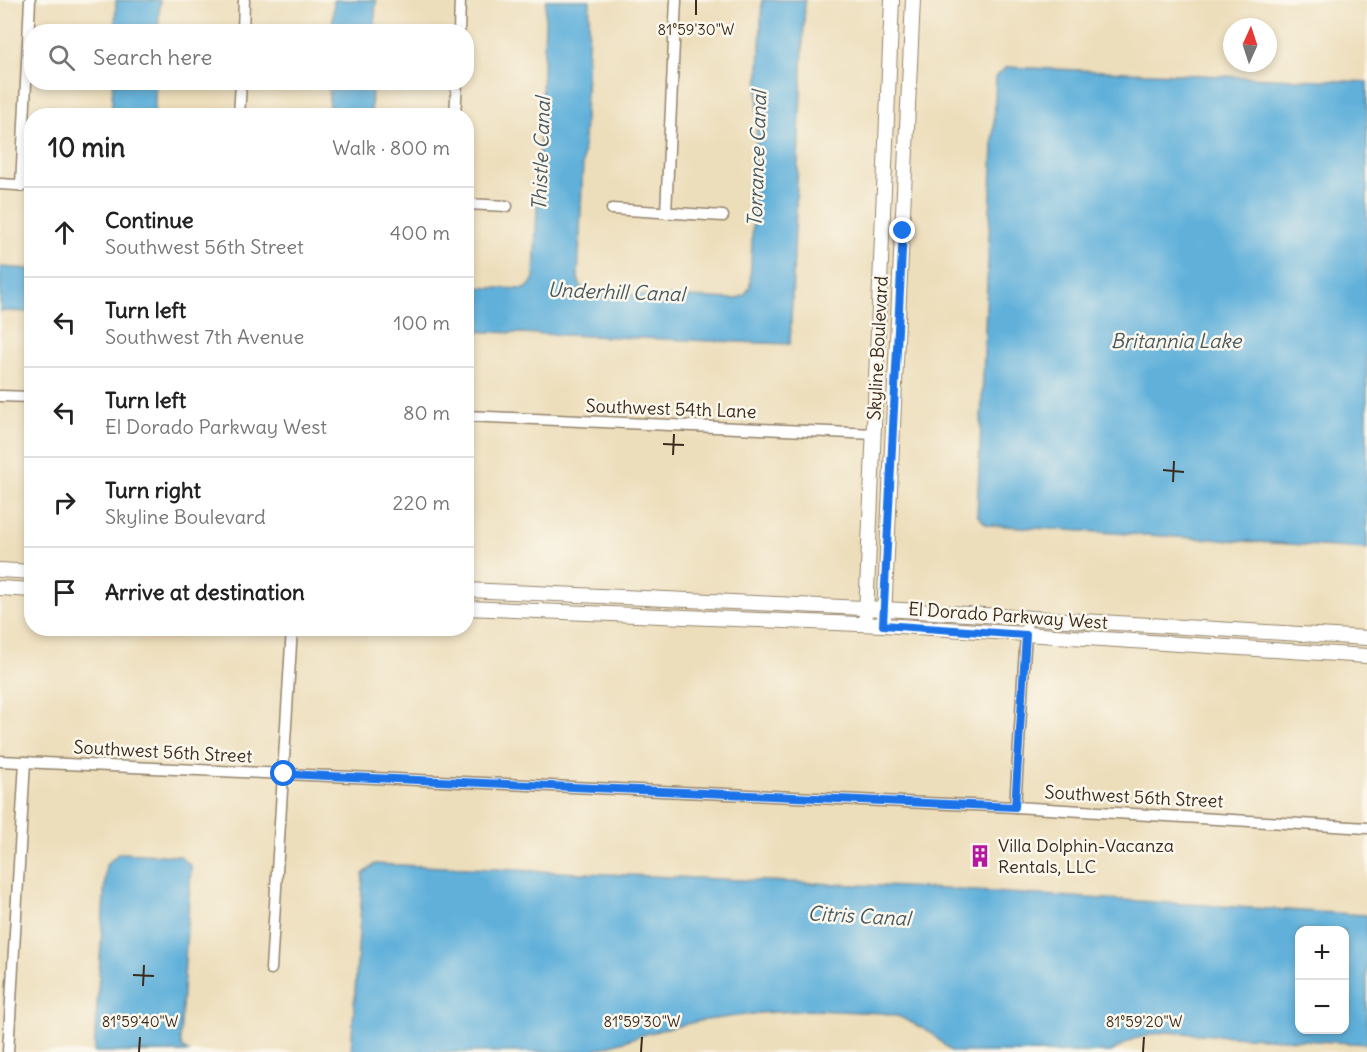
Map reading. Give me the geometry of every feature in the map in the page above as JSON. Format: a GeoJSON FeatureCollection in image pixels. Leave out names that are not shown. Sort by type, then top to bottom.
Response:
{"type":"FeatureCollection","features":[{"type":"Feature","properties":{"kind":"street"},"geometry":{"type":"LineString","coordinates":[[29,24],[30,0]]}},
{"type":"Feature","properties":{"kind":"street"},"geometry":{"type":"LineString","coordinates":[[243,24],[244,0]]}},
{"type":"Feature","properties":{"kind":"street"},"geometry":{"type":"LineString","coordinates":[[459,24],[460,0]]}},
{"type":"Feature","properties":{"kind":"street"},"geometry":{"type":"LineString","coordinates":[[666,213],[676,0]]}},
{"type":"Feature","properties":{"kind":"street","name":"Skyline Boulevard"},"geometry":{"type":"LineString","coordinates":[[866,624],[892,0]]}},
{"type":"Feature","properties":{"kind":"street","name":"Skyline Boulevard"},"geometry":{"type":"LineString","coordinates":[[883,625],[913,0]]}},
{"type":"Feature","properties":{"kind":"street"},"geometry":{"type":"LineString","coordinates":[[28,90],[28,108]]}},
{"type":"Feature","properties":{"kind":"street"},"geometry":{"type":"LineString","coordinates":[[239,108],[241,90]]}},
{"type":"Feature","properties":{"kind":"street"},"geometry":{"type":"LineString","coordinates":[[455,108],[457,90]]}},
{"type":"Feature","properties":{"kind":"street"},"geometry":{"type":"LineString","coordinates":[[0,184],[24,186]]}},
{"type":"Feature","properties":{"kind":"street"},"geometry":{"type":"LineString","coordinates":[[474,204],[507,206]]}},
{"type":"Feature","properties":{"kind":"street"},"geometry":{"type":"LineString","coordinates":[[612,209],[723,216]]}},
{"type":"Feature","properties":{"kind":"street"},"geometry":{"type":"LineString","coordinates":[[0,396],[24,397]]}},
{"type":"Feature","properties":{"kind":"street","name":"Southwest 54th Lane"},"geometry":{"type":"LineString","coordinates":[[474,416],[874,434]]}},
{"type":"Feature","properties":{"kind":"street"},"geometry":{"type":"LineString","coordinates":[[874,434],[892,435]]}},
{"type":"Feature","properties":{"kind":"street"},"geometry":{"type":"LineString","coordinates":[[0,570],[24,572]]}},
{"type":"Feature","properties":{"kind":"street"},"geometry":{"type":"LineString","coordinates":[[0,588],[24,590]]}},
{"type":"Feature","properties":{"kind":"street","name":"El Dorado Parkway West"},"geometry":{"type":"LineString","coordinates":[[474,590],[885,609],[1367,638]]}},
{"type":"Feature","properties":{"kind":"street","name":"El Dorado Parkway West"},"geometry":{"type":"LineString","coordinates":[[474,608],[866,624],[1367,656]]}},
{"type":"Feature","properties":{"kind":"street"},"geometry":{"type":"LineString","coordinates":[[1015,807],[1027,617]]}},
{"type":"Feature","properties":{"kind":"street"},"geometry":{"type":"LineString","coordinates":[[271,969],[292,636]]}},
{"type":"Feature","properties":{"kind":"street","name":"Southwest 56th Street"},"geometry":{"type":"LineString","coordinates":[[0,760],[1015,807],[1367,828]]}},
{"type":"Feature","properties":{"kind":"street"},"geometry":{"type":"LineString","coordinates":[[8,1052],[25,762]]}},
{"type":"Feature","properties":{"kind":"water"},"geometry":{"type":"Polygon","coordinates":[[[116,0],[160,0],[158,24],[115,24],[116,0]]]}},
{"type":"Feature","properties":{"kind":"water"},"geometry":{"type":"Polygon","coordinates":[[[334,0],[376,0],[374,24],[332,24],[334,0]]]}},
{"type":"Feature","properties":{"kind":"water"},"geometry":{"type":"Polygon","coordinates":[[[546,0],[590,0],[578,278],[581,286],[592,293],[735,299],[745,295],[750,286],[762,0],[805,0],[790,344],[474,331],[474,287],[525,289],[534,278],[546,0]]]}},
{"type":"Feature","properties":{"kind":"water","name":"Britannia Lake"},"geometry":{"type":"Polygon","coordinates":[[[1007,67],[1367,82],[1367,549],[987,525],[977,515],[996,76],[1007,67]]]}},
{"type":"Feature","properties":{"kind":"water"},"geometry":{"type":"Polygon","coordinates":[[[113,90],[156,90],[154,108],[111,108],[113,90]]]}},
{"type":"Feature","properties":{"kind":"water"},"geometry":{"type":"Polygon","coordinates":[[[330,90],[372,90],[371,108],[328,108],[330,90]]]}},
{"type":"Feature","properties":{"kind":"water"},"geometry":{"type":"Polygon","coordinates":[[[0,267],[24,269],[24,312],[0,311],[0,267]]]}},
{"type":"Feature","properties":{"kind":"water"},"geometry":{"type":"Polygon","coordinates":[[[119,853],[180,856],[191,866],[180,1039],[182,1047],[189,1052],[94,1052],[106,865],[119,853]]]}},
{"type":"Feature","properties":{"kind":"water","name":"Citris Canal"},"geometry":{"type":"Polygon","coordinates":[[[375,864],[926,888],[1367,915],[1367,1044],[1164,1032],[1133,1039],[1111,1052],[952,1052],[930,1032],[900,1017],[883,1013],[813,1010],[760,1013],[699,1021],[649,1033],[589,1052],[351,1052],[363,874],[375,864]]]}},
{"type":"Feature","properties":{"kind":"place","name":"Villa Dolphin-Vacanza Rentals, LLC"},"geometry":{"type":"Point","coordinates":[980,856]}},
{"type":"Feature","properties":{"kind":"route"},"geometry":{"type":"LineString","coordinates":[[284,774],[1015,807],[1026,635],[883,625],[903,231]]}},
{"type":"Feature","properties":{"kind":"water label","name":"Thistle Canal"},"geometry":{"type":"Point","coordinates":[541,154]}},
{"type":"Feature","properties":{"kind":"water label","name":"Torrance Canal"},"geometry":{"type":"Point","coordinates":[757,159]}},
{"type":"Feature","properties":{"kind":"water label","name":"Underhill Canal"},"geometry":{"type":"Point","coordinates":[616,292]}}]}
